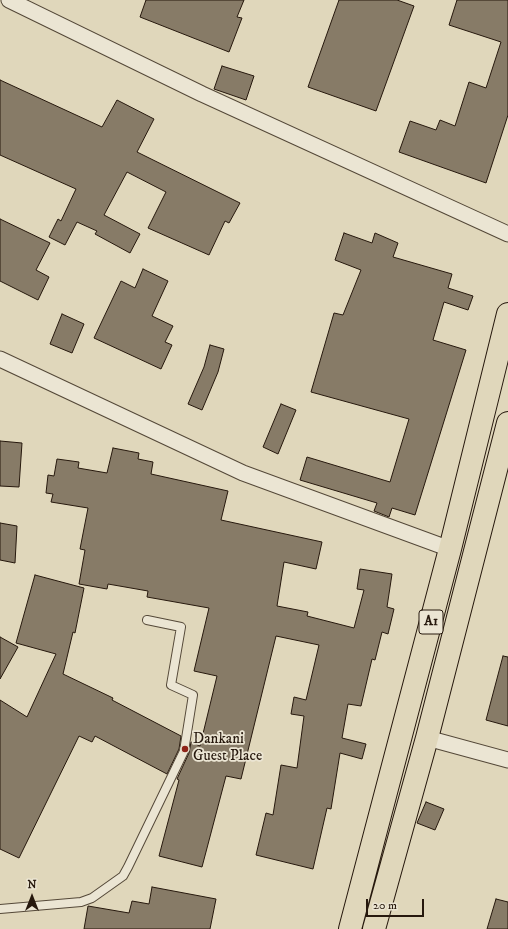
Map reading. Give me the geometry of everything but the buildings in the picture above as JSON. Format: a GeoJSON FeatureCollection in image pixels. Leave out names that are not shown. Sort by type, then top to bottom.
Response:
{"type":"FeatureCollection","features":[{"type":"Feature","properties":{"kind":"highway","name":"A1"},"geometry":{"type":"LineString","coordinates":[[350,929],[450,549],[508,314]]}},
{"type":"Feature","properties":{"kind":"highway","name":"A1"},"geometry":{"type":"LineString","coordinates":[[374,929],[427,738],[508,423]]}},
{"type":"Feature","properties":{"kind":"street"},"geometry":{"type":"LineString","coordinates":[[9,0],[202,94],[508,234]]}},
{"type":"Feature","properties":{"kind":"street"},"geometry":{"type":"LineString","coordinates":[[0,359],[243,473],[450,549]]}},
{"type":"Feature","properties":{"kind":"street"},"geometry":{"type":"LineString","coordinates":[[427,738],[508,760]]}},
{"type":"Feature","properties":{"kind":"lane"},"geometry":{"type":"LineString","coordinates":[[0,909],[81,902],[92,898],[122,876],[130,862],[184,751],[193,695],[171,685],[181,626],[147,620]]}},
{"type":"Feature","properties":{"kind":"place","name":"Dankani Guest Place"},"geometry":{"type":"Point","coordinates":[185,749]}}]}
